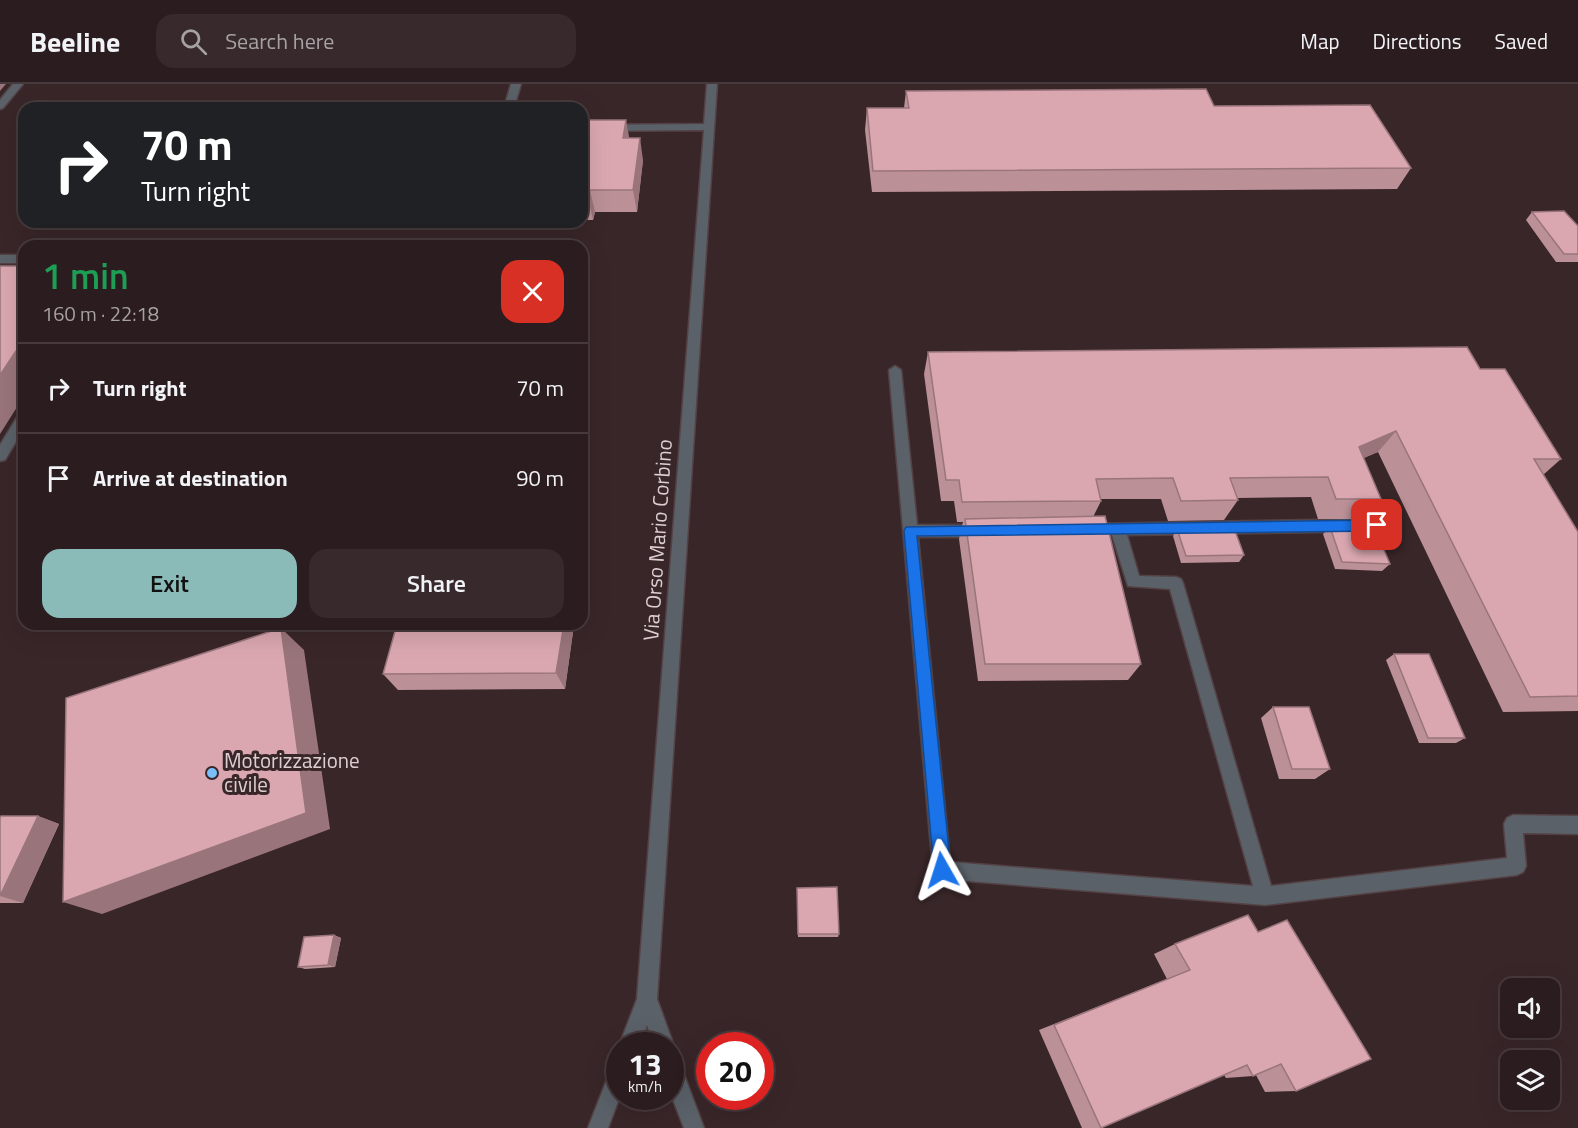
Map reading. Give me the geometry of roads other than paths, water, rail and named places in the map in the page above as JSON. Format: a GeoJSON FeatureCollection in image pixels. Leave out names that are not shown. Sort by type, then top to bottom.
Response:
{"type":"FeatureCollection","features":[{"type":"Feature","properties":{"kind":"street"},"geometry":{"type":"LineString","coordinates":[[0,106],[18,84]]}},
{"type":"Feature","properties":{"kind":"street"},"geometry":{"type":"LineString","coordinates":[[511,102],[516,84]]}},
{"type":"Feature","properties":{"kind":"street","name":"Via Orso Mario Corbino"},"geometry":{"type":"LineString","coordinates":[[647,999],[712,84]]}},
{"type":"Feature","properties":{"kind":"street"},"geometry":{"type":"LineString","coordinates":[[588,128],[709,127]]}},
{"type":"Feature","properties":{"kind":"street"},"geometry":{"type":"LineString","coordinates":[[0,259],[18,259]]}},
{"type":"Feature","properties":{"kind":"street"},"geometry":{"type":"LineString","coordinates":[[895,370],[942,870],[1265,896],[1517,866],[1514,824],[1578,825]]}},
{"type":"Feature","properties":{"kind":"street"},"geometry":{"type":"LineString","coordinates":[[0,456],[18,427]]}},
{"type":"Feature","properties":{"kind":"street"},"geometry":{"type":"LineString","coordinates":[[1072,530],[1377,525]]}},
{"type":"Feature","properties":{"kind":"street"},"geometry":{"type":"LineString","coordinates":[[1118,530],[1133,582],[1176,583],[1265,896]]}},
{"type":"Feature","properties":{"kind":"street"},"geometry":{"type":"LineString","coordinates":[[910,531],[991,531]]}},
{"type":"Feature","properties":{"kind":"street"},"geometry":{"type":"LineString","coordinates":[[634,1032],[647,999]]}},
{"type":"Feature","properties":{"kind":"street"},"geometry":{"type":"LineString","coordinates":[[647,999],[659,1032]]}},
{"type":"Feature","properties":{"kind":"street"},"geometry":{"type":"LineString","coordinates":[[684,1101],[694,1128]]}},
{"type":"Feature","properties":{"kind":"street"},"geometry":{"type":"LineString","coordinates":[[598,1128],[606,1107]]}},
{"type":"Feature","properties":{"kind":"place","name":"Motorizzazione civile"},"geometry":{"type":"Point","coordinates":[212,773]}}]}
